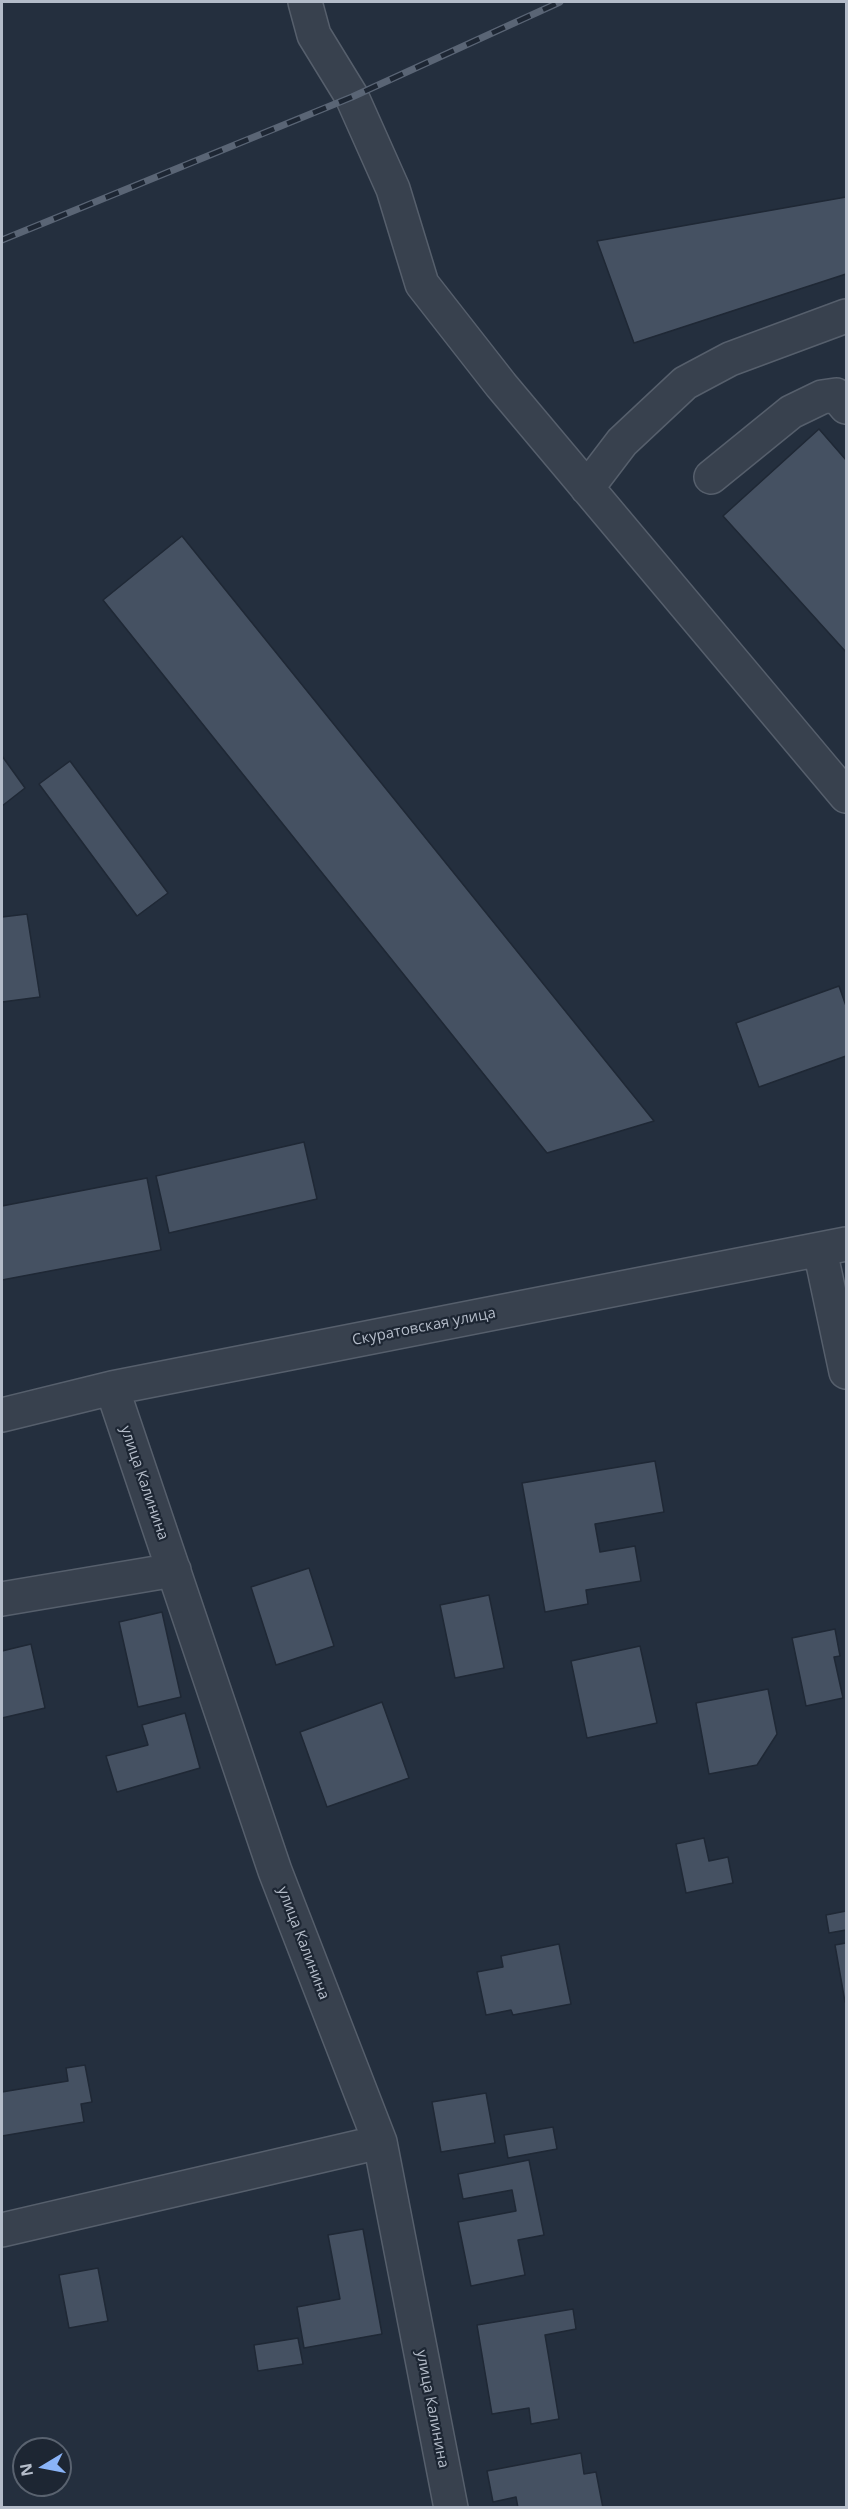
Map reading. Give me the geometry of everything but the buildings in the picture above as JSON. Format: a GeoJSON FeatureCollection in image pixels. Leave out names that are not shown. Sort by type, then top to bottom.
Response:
{"type":"FeatureCollection","features":[{"type":"Feature","properties":{"kind":"street"},"geometry":{"type":"LineString","coordinates":[[305,2],[314,35],[352,97],[393,189],[422,284],[501,385],[846,796]]}},
{"type":"Feature","properties":{"kind":"street"},"geometry":{"type":"LineString","coordinates":[[587,488],[622,442],[685,383],[730,359],[846,316]]}},
{"type":"Feature","properties":{"kind":"street"},"geometry":{"type":"LineString","coordinates":[[711,477],[790,412],[822,397],[836,395],[846,406]]}},
{"type":"Feature","properties":{"kind":"street"},"geometry":{"type":"LineString","coordinates":[[833,1247],[846,1372]]}},
{"type":"Feature","properties":{"kind":"street","name":"Скуратовская улица"},"geometry":{"type":"LineString","coordinates":[[2,1415],[112,1388],[833,1247]]}},
{"type":"Feature","properties":{"kind":"street","name":"улица Калинина"},"geometry":{"type":"LineString","coordinates":[[112,1388],[275,1871],[380,2142],[451,2508]]}},
{"type":"Feature","properties":{"kind":"street"},"geometry":{"type":"LineString","coordinates":[[2,1599],[174,1570]]}},
{"type":"Feature","properties":{"kind":"street"},"geometry":{"type":"LineString","coordinates":[[2,2230],[380,2142]]}},
{"type":"Feature","properties":{"kind":"railway"},"geometry":{"type":"LineString","coordinates":[[2,240],[352,97],[560,2]]}}]}
